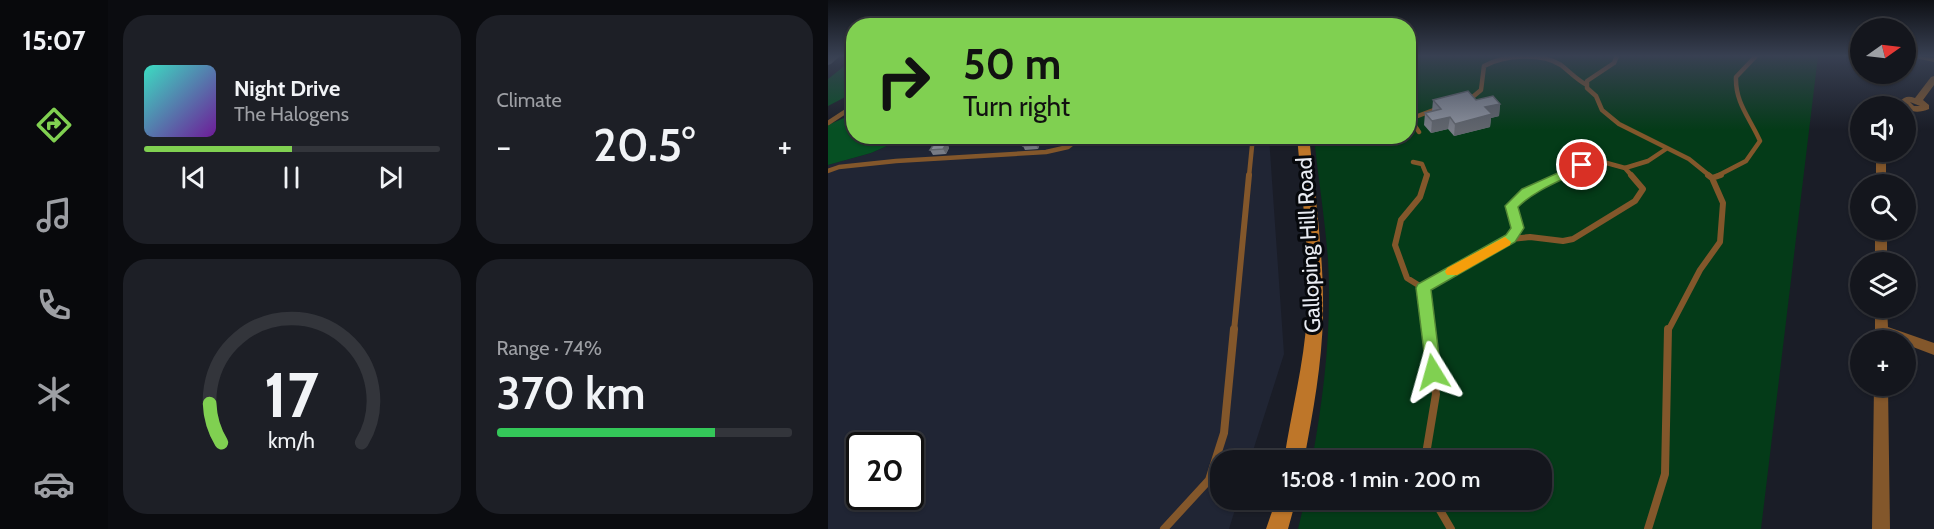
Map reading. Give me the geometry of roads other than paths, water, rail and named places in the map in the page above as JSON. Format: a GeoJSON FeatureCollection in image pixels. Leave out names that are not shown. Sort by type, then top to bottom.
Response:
{"type":"FeatureCollection","features":[{"type":"Feature","properties":{"kind":"main road","name":"Galloping Hill Road"},"geometry":{"type":"LineString","coordinates":[[1296,450],[1307,391],[1315,315],[1304,144]]}},
{"type":"Feature","properties":{"kind":"main road"},"geometry":{"type":"LineString","coordinates":[[1277,529],[1283,510]]}},
{"type":"Feature","properties":{"kind":"street"},"geometry":{"type":"LineString","coordinates":[[1920,105],[1933,81]]}},
{"type":"Feature","properties":{"kind":"street"},"geometry":{"type":"LineString","coordinates":[[1916,103],[1932,114]]}},
{"type":"Feature","properties":{"kind":"street"},"geometry":{"type":"LineString","coordinates":[[1916,344],[1934,349]]}},
{"type":"Feature","properties":{"kind":"street"},"geometry":{"type":"LineString","coordinates":[[1881,396],[1881,529]]}},
{"type":"Feature","properties":{"kind":"lane"},"geometry":{"type":"LineString","coordinates":[[1465,101],[1478,97],[1482,91],[1483,81]]}},
{"type":"Feature","properties":{"kind":"lane"},"geometry":{"type":"LineString","coordinates":[[1578,81],[1587,85]]}},
{"type":"Feature","properties":{"kind":"lane"},"geometry":{"type":"LineString","coordinates":[[1587,81],[1587,88],[1596,96],[1602,110],[1619,124],[1689,159],[1712,178],[1723,203],[1720,242],[1700,270],[1668,329],[1665,474],[1648,529]]}},
{"type":"Feature","properties":{"kind":"lane"},"geometry":{"type":"LineString","coordinates":[[1712,178],[1738,168],[1752,158],[1760,141],[1755,128],[1741,110],[1734,93],[1736,81]]}},
{"type":"Feature","properties":{"kind":"lane"},"geometry":{"type":"LineString","coordinates":[[1416,116],[1444,107]]}},
{"type":"Feature","properties":{"kind":"lane"},"geometry":{"type":"LineString","coordinates":[[828,123],[846,111]]}},
{"type":"Feature","properties":{"kind":"lane"},"geometry":{"type":"LineString","coordinates":[[1416,128],[1419,132]]}},
{"type":"Feature","properties":{"kind":"lane"},"geometry":{"type":"LineString","coordinates":[[828,171],[839,167],[896,160],[1046,152],[1072,144]]}},
{"type":"Feature","properties":{"kind":"lane"},"geometry":{"type":"LineString","coordinates":[[1164,529],[1209,480],[1224,433],[1252,144]]}},
{"type":"Feature","properties":{"kind":"lane"},"geometry":{"type":"LineString","coordinates":[[1625,168],[1648,161],[1666,149]]}},
{"type":"Feature","properties":{"kind":"lane"},"geometry":{"type":"LineString","coordinates":[[1413,162],[1422,164],[1427,175],[1420,196],[1401,220],[1395,245],[1407,278],[1424,288]]}},
{"type":"Feature","properties":{"kind":"lane"},"geometry":{"type":"LineString","coordinates":[[1424,288],[1511,239],[1537,237],[1570,242],[1635,201],[1643,189],[1636,178],[1625,168],[1603,162],[1582,165],[1550,183],[1526,192],[1511,206],[1518,228],[1511,239]]}},
{"type":"Feature","properties":{"kind":"lane"},"geometry":{"type":"LineString","coordinates":[[1424,288],[1426,327],[1436,394],[1427,450]]}},
{"type":"Feature","properties":{"kind":"lane"},"geometry":{"type":"LineString","coordinates":[[1440,510],[1451,529]]}}]}
